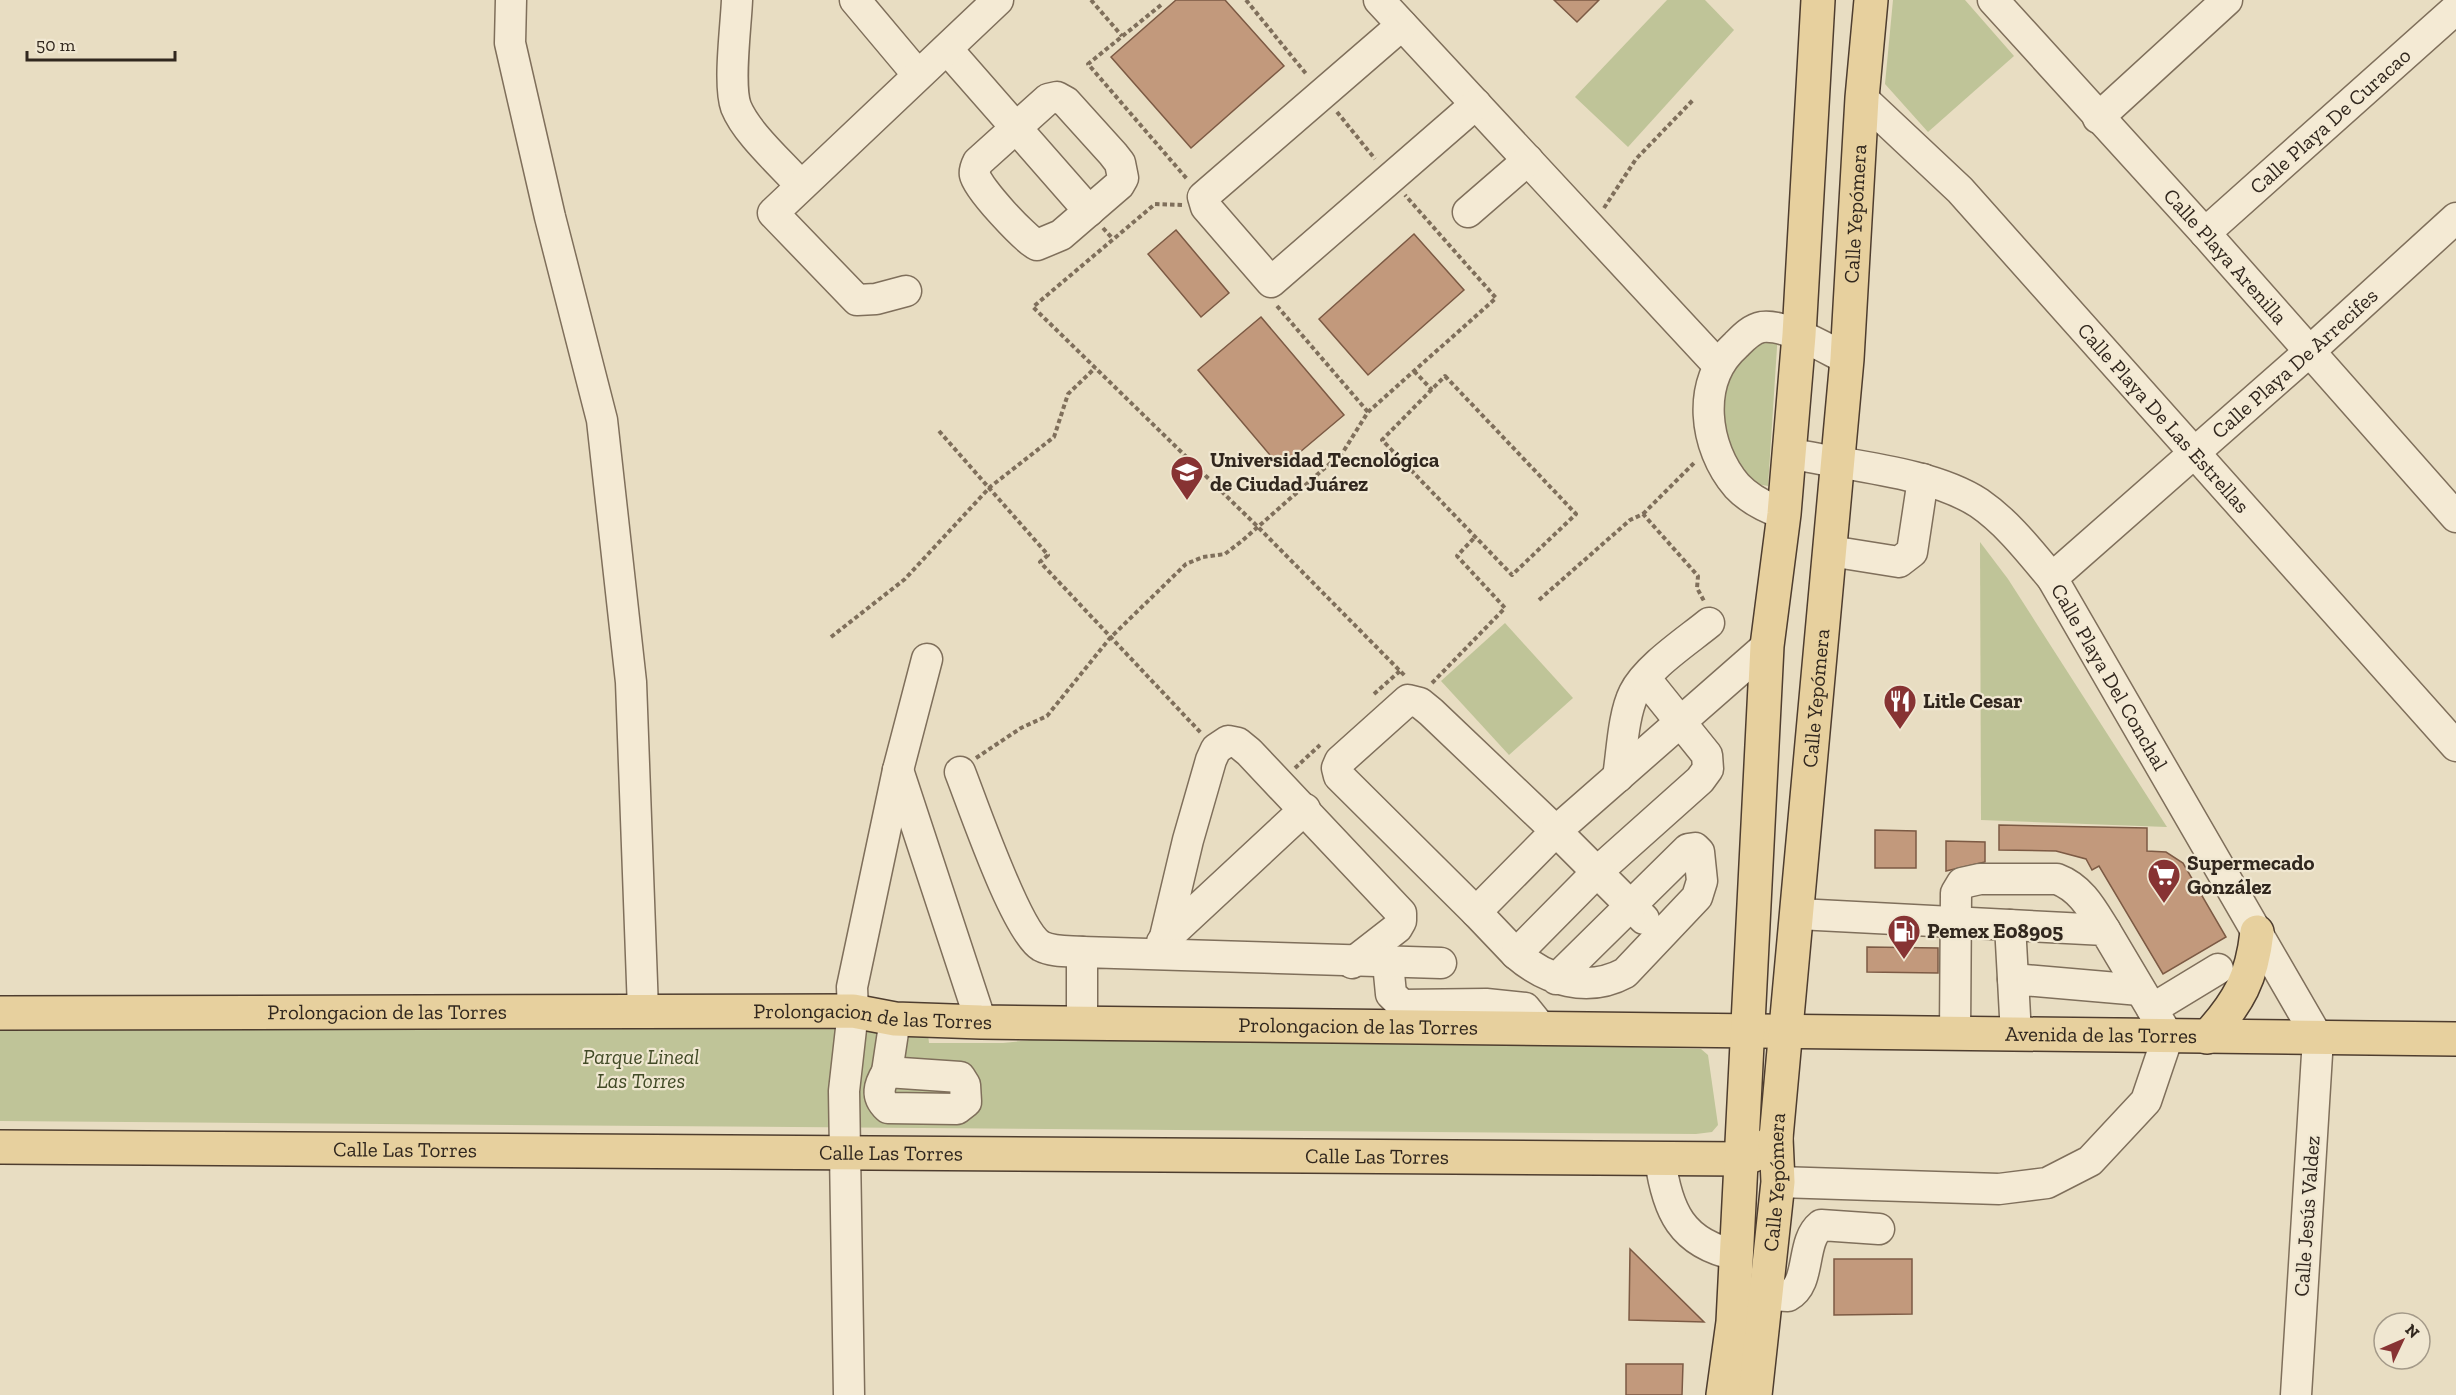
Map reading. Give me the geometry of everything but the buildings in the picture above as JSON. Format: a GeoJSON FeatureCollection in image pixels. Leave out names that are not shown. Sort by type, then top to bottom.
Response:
{"type":"FeatureCollection","features":[{"type":"Feature","properties":{"kind":"main road","name":"Calle Yepómera"},"geometry":{"type":"LineString","coordinates":[[1723,1395],[1733,1322],[1743,1159],[1746,1031],[1767,646],[1784,514],[1789,453],[1818,0]]}},
{"type":"Feature","properties":{"kind":"main road","name":"Calle Yepómera"},"geometry":{"type":"LineString","coordinates":[[1755,1395],[1778,1182],[1776,1138],[1847,359],[1862,98],[1871,0]]}},
{"type":"Feature","properties":{"kind":"main road"},"geometry":{"type":"LineString","coordinates":[[2208,1036],[2225,1017],[2244,988],[2254,956],[2257,932]]}},
{"type":"Feature","properties":{"kind":"main road","name":"Prolongacion de las Torres"},"geometry":{"type":"LineString","coordinates":[[0,1013],[853,1011],[896,1019],[981,1022],[1746,1031]]}},
{"type":"Feature","properties":{"kind":"main road","name":"Avenida de las Torres"},"geometry":{"type":"LineString","coordinates":[[1746,1031],[2016,1035],[2154,1012],[2208,1036],[2456,1039]]}},
{"type":"Feature","properties":{"kind":"main road","name":"Calle Las Torres"},"geometry":{"type":"LineString","coordinates":[[0,1147],[1743,1159],[1761,1152],[1776,1138]]}},
{"type":"Feature","properties":{"kind":"street"},"geometry":{"type":"LineString","coordinates":[[511,0],[510,43],[550,217],[602,420],[631,682],[643,1010]]}},
{"type":"Feature","properties":{"kind":"street"},"geometry":{"type":"LineString","coordinates":[[737,0],[734,89],[736,107],[748,126],[801,186]]}},
{"type":"Feature","properties":{"kind":"street"},"geometry":{"type":"LineString","coordinates":[[855,0],[918,75]]}},
{"type":"Feature","properties":{"kind":"street"},"geometry":{"type":"LineString","coordinates":[[906,291],[876,299],[857,300],[773,213],[998,0]]}},
{"type":"Feature","properties":{"kind":"street"},"geometry":{"type":"LineString","coordinates":[[1379,0],[1718,365]]}},
{"type":"Feature","properties":{"kind":"street"},"geometry":{"type":"LineString","coordinates":[[2098,118],[2227,0]]}},
{"type":"Feature","properties":{"kind":"street","name":"Calle Playa Arenilla"},"geometry":{"type":"LineString","coordinates":[[1996,1],[2098,118],[2205,232],[2456,517]]}},
{"type":"Feature","properties":{"kind":"street","name":"Calle Playa De Curacao"},"geometry":{"type":"LineString","coordinates":[[2205,232],[2456,9]]}},
{"type":"Feature","properties":{"kind":"street"},"geometry":{"type":"LineString","coordinates":[[1402,24],[1204,202],[1270,282],[1476,104]]}},
{"type":"Feature","properties":{"kind":"street"},"geometry":{"type":"LineString","coordinates":[[947,49],[1089,211]]}},
{"type":"Feature","properties":{"kind":"street"},"geometry":{"type":"LineString","coordinates":[[1057,97],[1066,102],[1120,163],[1124,178],[1089,211],[1061,235],[1043,245],[1037,245],[1024,237],[975,176],[978,162],[1048,99],[1057,97]]}},
{"type":"Feature","properties":{"kind":"street","name":"Calle Playa De Las Estrellas"},"geometry":{"type":"LineString","coordinates":[[1862,98],[1960,190],[2456,746]]}},
{"type":"Feature","properties":{"kind":"street"},"geometry":{"type":"LineString","coordinates":[[1468,213],[1528,160]]}},
{"type":"Feature","properties":{"kind":"street","name":"Calle Playa De Arrecifes"},"geometry":{"type":"LineString","coordinates":[[2052,578],[2310,351],[2456,218]]}},
{"type":"Feature","properties":{"kind":"street"},"geometry":{"type":"LineString","coordinates":[[1784,514],[1766,507],[1738,486],[1722,464],[1712,442],[1709,418],[1711,393],[1718,365],[1732,348],[1757,329],[1764,327],[1798,335],[1847,359]]}},
{"type":"Feature","properties":{"kind":"street","name":"Calle Playa Del Conchal"},"geometry":{"type":"LineString","coordinates":[[1789,453],[1923,479],[1954,490],[1979,504],[2012,531],[2052,578],[2318,1038]]}},
{"type":"Feature","properties":{"kind":"street"},"geometry":{"type":"LineString","coordinates":[[1830,551],[1899,562],[1908,557],[1912,552],[1923,479]]}},
{"type":"Feature","properties":{"kind":"street"},"geometry":{"type":"LineString","coordinates":[[1618,777],[1628,711],[1634,693],[1645,678],[1709,623]]}},
{"type":"Feature","properties":{"kind":"street"},"geometry":{"type":"LineString","coordinates":[[1476,912],[1556,831],[1767,646]]}},
{"type":"Feature","properties":{"kind":"street"},"geometry":{"type":"LineString","coordinates":[[849,1395],[847,1153],[844,1091],[853,1011],[852,987],[898,770],[927,659]]}},
{"type":"Feature","properties":{"kind":"street"},"geometry":{"type":"LineString","coordinates":[[1516,954],[1597,872],[1700,780],[1708,769],[1707,755],[1682,721],[1645,678]]}},
{"type":"Feature","properties":{"kind":"street"},"geometry":{"type":"LineString","coordinates":[[1556,979],[1630,906],[1689,849],[1695,848],[1699,852],[1701,889],[1697,897],[1625,973],[1612,981],[1593,984],[1556,979],[1531,967],[1339,776],[1337,768],[1348,754],[1403,702],[1418,697],[1556,831],[1597,872],[1630,906],[1659,936]]}},
{"type":"Feature","properties":{"kind":"street"},"geometry":{"type":"LineString","coordinates":[[1157,948],[1216,749],[1228,741],[1238,743],[1305,809],[1401,913],[1401,921],[1397,928],[1352,963]]}},
{"type":"Feature","properties":{"kind":"street"},"geometry":{"type":"LineString","coordinates":[[898,770],[981,1022]]}},
{"type":"Feature","properties":{"kind":"street"},"geometry":{"type":"LineString","coordinates":[[960,772],[1014,905],[1031,938],[1041,946],[1082,952],[1157,948],[1352,963],[1442,963]]}},
{"type":"Feature","properties":{"kind":"street"},"geometry":{"type":"LineString","coordinates":[[1157,948],[1305,809]]}},
{"type":"Feature","properties":{"kind":"street"},"geometry":{"type":"LineString","coordinates":[[1778,1182],[1999,1189],[2047,1183],[2090,1161],[2146,1101],[2154,1012],[2084,898],[2067,882],[2048,877],[1969,880],[1962,883],[1956,893],[1955,1034]]}},
{"type":"Feature","properties":{"kind":"street"},"geometry":{"type":"LineString","coordinates":[[1798,914],[2105,930]]}},
{"type":"Feature","properties":{"kind":"street"},"geometry":{"type":"LineString","coordinates":[[2010,925],[2016,1035]]}},
{"type":"Feature","properties":{"kind":"street"},"geometry":{"type":"LineString","coordinates":[[1082,952],[1082,1023]]}},
{"type":"Feature","properties":{"kind":"street"},"geometry":{"type":"LineString","coordinates":[[1388,963],[1391,994],[1402,1005],[1486,1004],[1525,1008],[1542,1029]]}},
{"type":"Feature","properties":{"kind":"street"},"geometry":{"type":"LineString","coordinates":[[2013,979],[2154,1012],[2218,969]]}},
{"type":"Feature","properties":{"kind":"street"},"geometry":{"type":"LineString","coordinates":[[844,1091],[883,1081],[896,1019]]}},
{"type":"Feature","properties":{"kind":"street","name":"Calle Jesús Valdez"},"geometry":{"type":"LineString","coordinates":[[2296,1395],[2318,1038]]}},
{"type":"Feature","properties":{"kind":"street"},"geometry":{"type":"LineString","coordinates":[[1660,1159],[1665,1193],[1673,1213],[1699,1240],[1717,1251],[1737,1255]]}},
{"type":"Feature","properties":{"kind":"street"},"geometry":{"type":"LineString","coordinates":[[1767,1295],[1788,1296],[1798,1288],[1812,1236],[1821,1226],[1879,1229]]}},
{"type":"Feature","properties":{"kind":"path"},"geometry":{"type":"LineString","coordinates":[[1091,0],[1122,36]]}},
{"type":"Feature","properties":{"kind":"path"},"geometry":{"type":"LineString","coordinates":[[1161,5],[1088,64],[1204,202]]}},
{"type":"Feature","properties":{"kind":"path"},"geometry":{"type":"LineString","coordinates":[[1587,224],[1608,203],[1636,159],[1693,100]]}},
{"type":"Feature","properties":{"kind":"path"},"geometry":{"type":"LineString","coordinates":[[1204,202],[1155,204],[1033,308],[1257,526],[1418,697],[1505,608],[1456,556],[1475,537]]}},
{"type":"Feature","properties":{"kind":"path"},"geometry":{"type":"LineString","coordinates":[[1270,282],[1263,289],[1368,412]]}},
{"type":"Feature","properties":{"kind":"path"},"geometry":{"type":"LineString","coordinates":[[960,772],[998,741],[1047,716],[1110,638],[1186,564],[1203,557],[1225,554],[1343,452],[1368,412],[1480,312]]}},
{"type":"Feature","properties":{"kind":"path"},"geometry":{"type":"LineString","coordinates":[[831,636],[905,579],[990,487],[1054,437],[1068,394],[1095,368]]}},
{"type":"Feature","properties":{"kind":"path"},"geometry":{"type":"LineString","coordinates":[[1414,371],[1432,390]]}},
{"type":"Feature","properties":{"kind":"path"},"geometry":{"type":"LineString","coordinates":[[1445,376],[1576,514],[1512,575],[1382,440],[1432,390],[1445,376]]}},
{"type":"Feature","properties":{"kind":"path"},"geometry":{"type":"LineString","coordinates":[[939,431],[1048,555],[1040,562],[1216,749]]}},
{"type":"Feature","properties":{"kind":"path"},"geometry":{"type":"LineString","coordinates":[[1539,600],[1684,476],[1712,442]]}},
{"type":"Feature","properties":{"kind":"path"},"geometry":{"type":"LineString","coordinates":[[1642,514],[1698,576],[1696,588],[1711,614],[1709,623]]}},
{"type":"Feature","properties":{"kind":"green space"},"geometry":{"type":"Polygon","coordinates":[[[1667,0],[1705,0],[1734,30],[1628,147],[1575,97],[1667,0]]]}},
{"type":"Feature","properties":{"kind":"green space"},"geometry":{"type":"Polygon","coordinates":[[[1893,0],[1965,0],[2014,56],[1928,132],[1885,84],[1893,0]]]}},
{"type":"Feature","properties":{"kind":"green space"},"geometry":{"type":"Polygon","coordinates":[[[1778,332],[1768,486],[1750,483],[1739,468],[1725,438],[1722,407],[1732,376],[1749,350],[1756,343],[1778,332]]]}},
{"type":"Feature","properties":{"kind":"green space"},"geometry":{"type":"Polygon","coordinates":[[[1980,542],[2008,579],[2167,827],[1981,820],[1980,542]]]}},
{"type":"Feature","properties":{"kind":"green space"},"geometry":{"type":"Polygon","coordinates":[[[1505,623],[1573,698],[1509,755],[1441,681],[1505,623]]]}},
{"type":"Feature","properties":{"kind":"green space","name":"Parque Lineal Las Torres"},"geometry":{"type":"Polygon","coordinates":[[[0,1018],[927,1026],[929,1043],[1003,1043],[1106,1032],[1701,1049],[1708,1055],[1718,1125],[1712,1132],[1696,1134],[0,1121],[0,1018]]]}},
{"type":"Feature","properties":{"kind":"place","name":"Universidad Tecnológica de Ciudad Juárez"},"geometry":{"type":"Point","coordinates":[1187,501]}},
{"type":"Feature","properties":{"kind":"place","name":"Litle Cesar"},"geometry":{"type":"Point","coordinates":[1900,730]}},
{"type":"Feature","properties":{"kind":"place","name":"Supermecado González"},"geometry":{"type":"Point","coordinates":[2164,904]}},
{"type":"Feature","properties":{"kind":"place","name":"Pemex E08905"},"geometry":{"type":"Point","coordinates":[1904,960]}}]}
